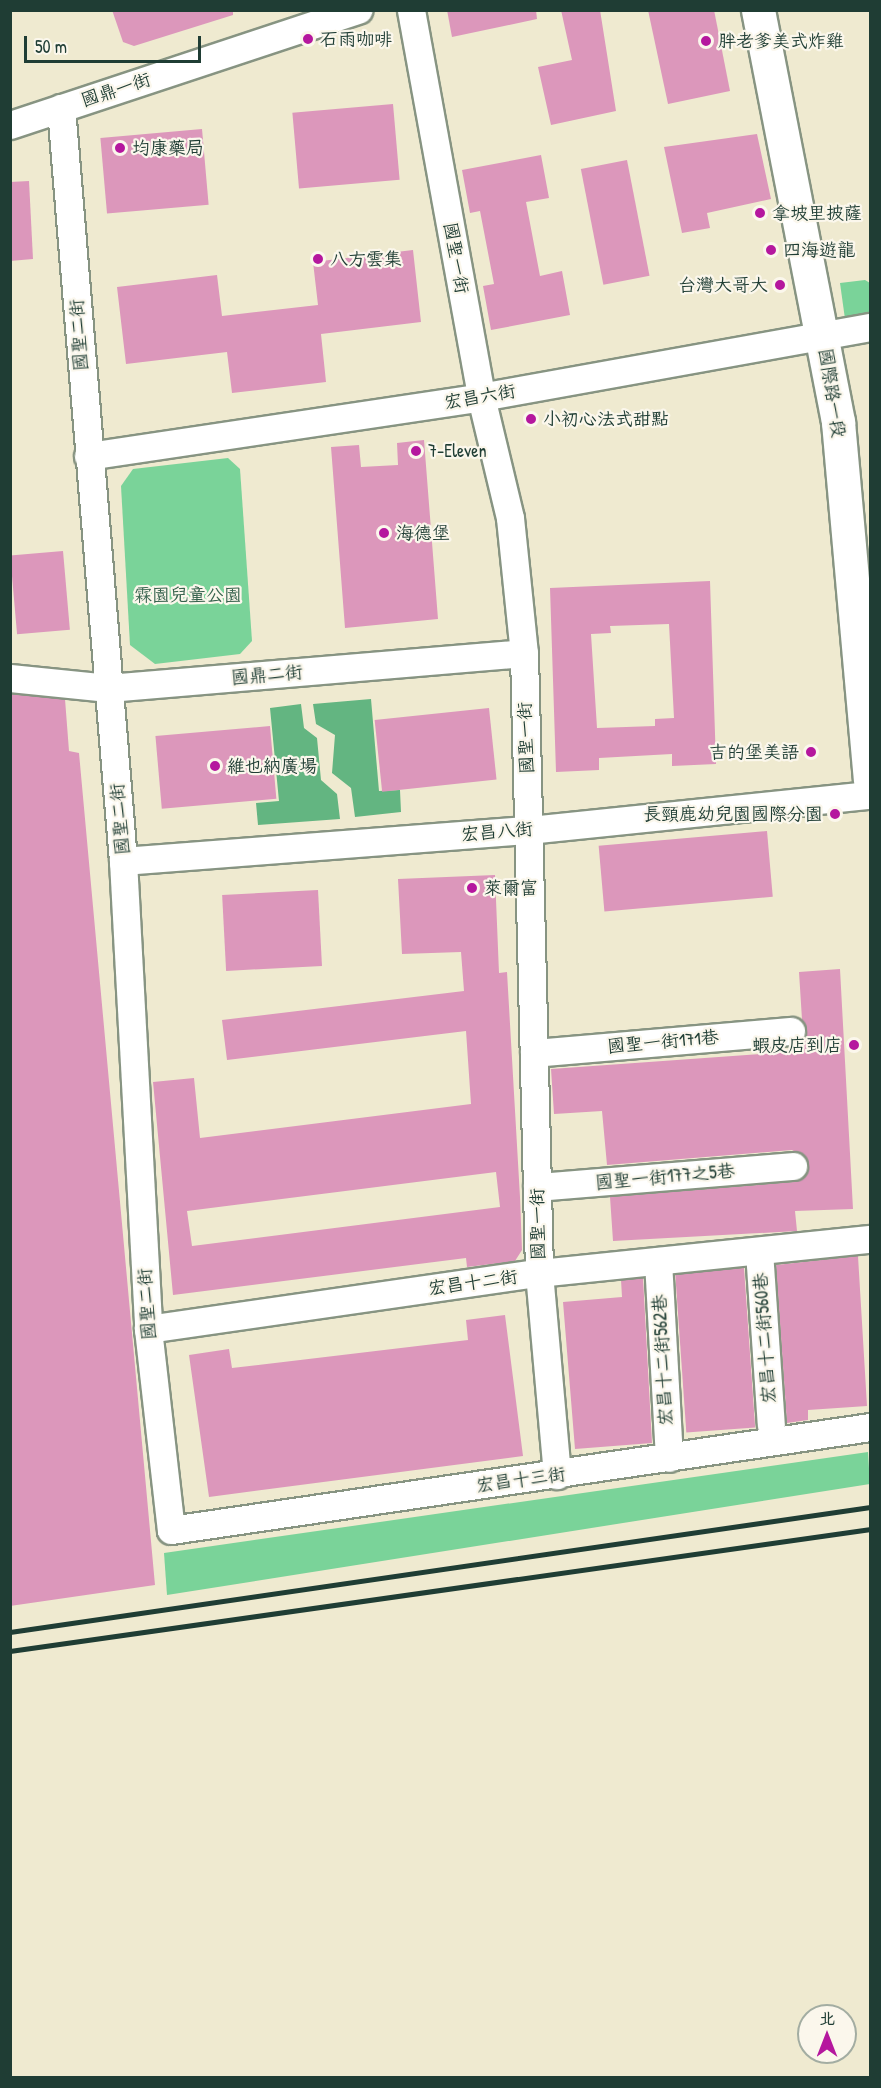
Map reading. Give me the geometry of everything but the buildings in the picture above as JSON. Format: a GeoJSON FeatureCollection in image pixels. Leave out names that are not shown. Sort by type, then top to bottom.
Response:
{"type":"FeatureCollection","features":[{"type":"Feature","properties":{"kind":"street","name":"國鼎一街"},"geometry":{"type":"LineString","coordinates":[[10,125],[358,10]]}},
{"type":"Feature","properties":{"kind":"street","name":"國聖一街"},"geometry":{"type":"LineString","coordinates":[[411,10],[481,397],[510,518],[524,653],[539,1274],[557,1475]]}},
{"type":"Feature","properties":{"kind":"street","name":"國際路一段"},"geometry":{"type":"LineString","coordinates":[[758,10],[823,332],[838,422],[870,780]]}},
{"type":"Feature","properties":{"kind":"street","name":"國聖二街"},"geometry":{"type":"LineString","coordinates":[[61,108],[123,861],[148,1329],[171,1530]]}},
{"type":"Feature","properties":{"kind":"street","name":"宏昌六街"},"geometry":{"type":"LineString","coordinates":[[88,456],[481,397],[823,332],[870,327]]}},
{"type":"Feature","properties":{"kind":"street","name":"國鼎二街"},"geometry":{"type":"LineString","coordinates":[[10,678],[108,688],[524,653]]}},
{"type":"Feature","properties":{"kind":"street","name":"宏昌八街"},"geometry":{"type":"LineString","coordinates":[[123,861],[529,830],[870,795]]}},
{"type":"Feature","properties":{"kind":"street","name":"國聖一街171巷"},"geometry":{"type":"LineString","coordinates":[[534,1053],[792,1031]]}},
{"type":"Feature","properties":{"kind":"street","name":"國聖一街177之5巷"},"geometry":{"type":"LineString","coordinates":[[537,1187],[793,1166]]}},
{"type":"Feature","properties":{"kind":"street","name":"宏昌十二街"},"geometry":{"type":"LineString","coordinates":[[148,1329],[539,1274],[870,1239]]}},
{"type":"Feature","properties":{"kind":"street","name":"宏昌十二街560巷"},"geometry":{"type":"LineString","coordinates":[[759,1251],[771,1425]]}},
{"type":"Feature","properties":{"kind":"street","name":"宏昌十二街562巷"},"geometry":{"type":"LineString","coordinates":[[658,1261],[669,1458]]}},
{"type":"Feature","properties":{"kind":"street","name":"宏昌十三街"},"geometry":{"type":"LineString","coordinates":[[171,1530],[557,1475],[870,1426]]}},
{"type":"Feature","properties":{"kind":"green space"},"geometry":{"type":"Polygon","coordinates":[[[865,280],[870,283],[870,318],[845,319],[840,283],[865,280]]]}},
{"type":"Feature","properties":{"kind":"green space","name":"霖園兒童公園"},"geometry":{"type":"Polygon","coordinates":[[[228,458],[240,469],[252,641],[240,654],[155,664],[130,645],[121,486],[133,469],[228,458]]]}},
{"type":"Feature","properties":{"kind":"green space"},"geometry":{"type":"Polygon","coordinates":[[[371,699],[379,791],[400,790],[401,812],[355,817],[351,788],[332,773],[335,735],[316,724],[313,704],[371,699]]]}},
{"type":"Feature","properties":{"kind":"green space"},"geometry":{"type":"Polygon","coordinates":[[[301,704],[304,728],[317,738],[321,780],[337,794],[340,819],[258,825],[256,803],[279,801],[270,708],[301,704]]]}},
{"type":"Feature","properties":{"kind":"green space"},"geometry":{"type":"Polygon","coordinates":[[[868,1452],[870,1484],[167,1595],[164,1553],[868,1452]]]}},
{"type":"Feature","properties":{"kind":"railway"},"geometry":{"type":"LineString","coordinates":[[10,1632],[870,1507]]}},
{"type":"Feature","properties":{"kind":"railway"},"geometry":{"type":"LineString","coordinates":[[10,1651],[870,1529]]}},
{"type":"Feature","properties":{"kind":"place","name":"石雨咖啡"},"geometry":{"type":"Point","coordinates":[308,39]}},
{"type":"Feature","properties":{"kind":"place","name":"胖老爹美式炸雞"},"geometry":{"type":"Point","coordinates":[706,41]}},
{"type":"Feature","properties":{"kind":"place","name":"均康藥局"},"geometry":{"type":"Point","coordinates":[120,148]}},
{"type":"Feature","properties":{"kind":"place","name":"拿坡里披薩"},"geometry":{"type":"Point","coordinates":[760,213]}},
{"type":"Feature","properties":{"kind":"place","name":"四海遊龍"},"geometry":{"type":"Point","coordinates":[771,250]}},
{"type":"Feature","properties":{"kind":"place","name":"八方雲集"},"geometry":{"type":"Point","coordinates":[318,259]}},
{"type":"Feature","properties":{"kind":"place","name":"台灣大哥大"},"geometry":{"type":"Point","coordinates":[780,285]}},
{"type":"Feature","properties":{"kind":"place","name":"小初心法式甜點"},"geometry":{"type":"Point","coordinates":[531,419]}},
{"type":"Feature","properties":{"kind":"place","name":"7-Eleven"},"geometry":{"type":"Point","coordinates":[416,451]}},
{"type":"Feature","properties":{"kind":"place","name":"海德堡"},"geometry":{"type":"Point","coordinates":[384,533]}},
{"type":"Feature","properties":{"kind":"place","name":"吉的堡美語"},"geometry":{"type":"Point","coordinates":[811,752]}},
{"type":"Feature","properties":{"kind":"place","name":"維也納廣場"},"geometry":{"type":"Point","coordinates":[215,766]}},
{"type":"Feature","properties":{"kind":"place","name":"長頸鹿幼兒園國際分園"},"geometry":{"type":"Point","coordinates":[835,814]}},
{"type":"Feature","properties":{"kind":"place","name":"萊爾富"},"geometry":{"type":"Point","coordinates":[472,888]}},
{"type":"Feature","properties":{"kind":"place","name":"蝦皮店到店"},"geometry":{"type":"Point","coordinates":[854,1045]}}]}
